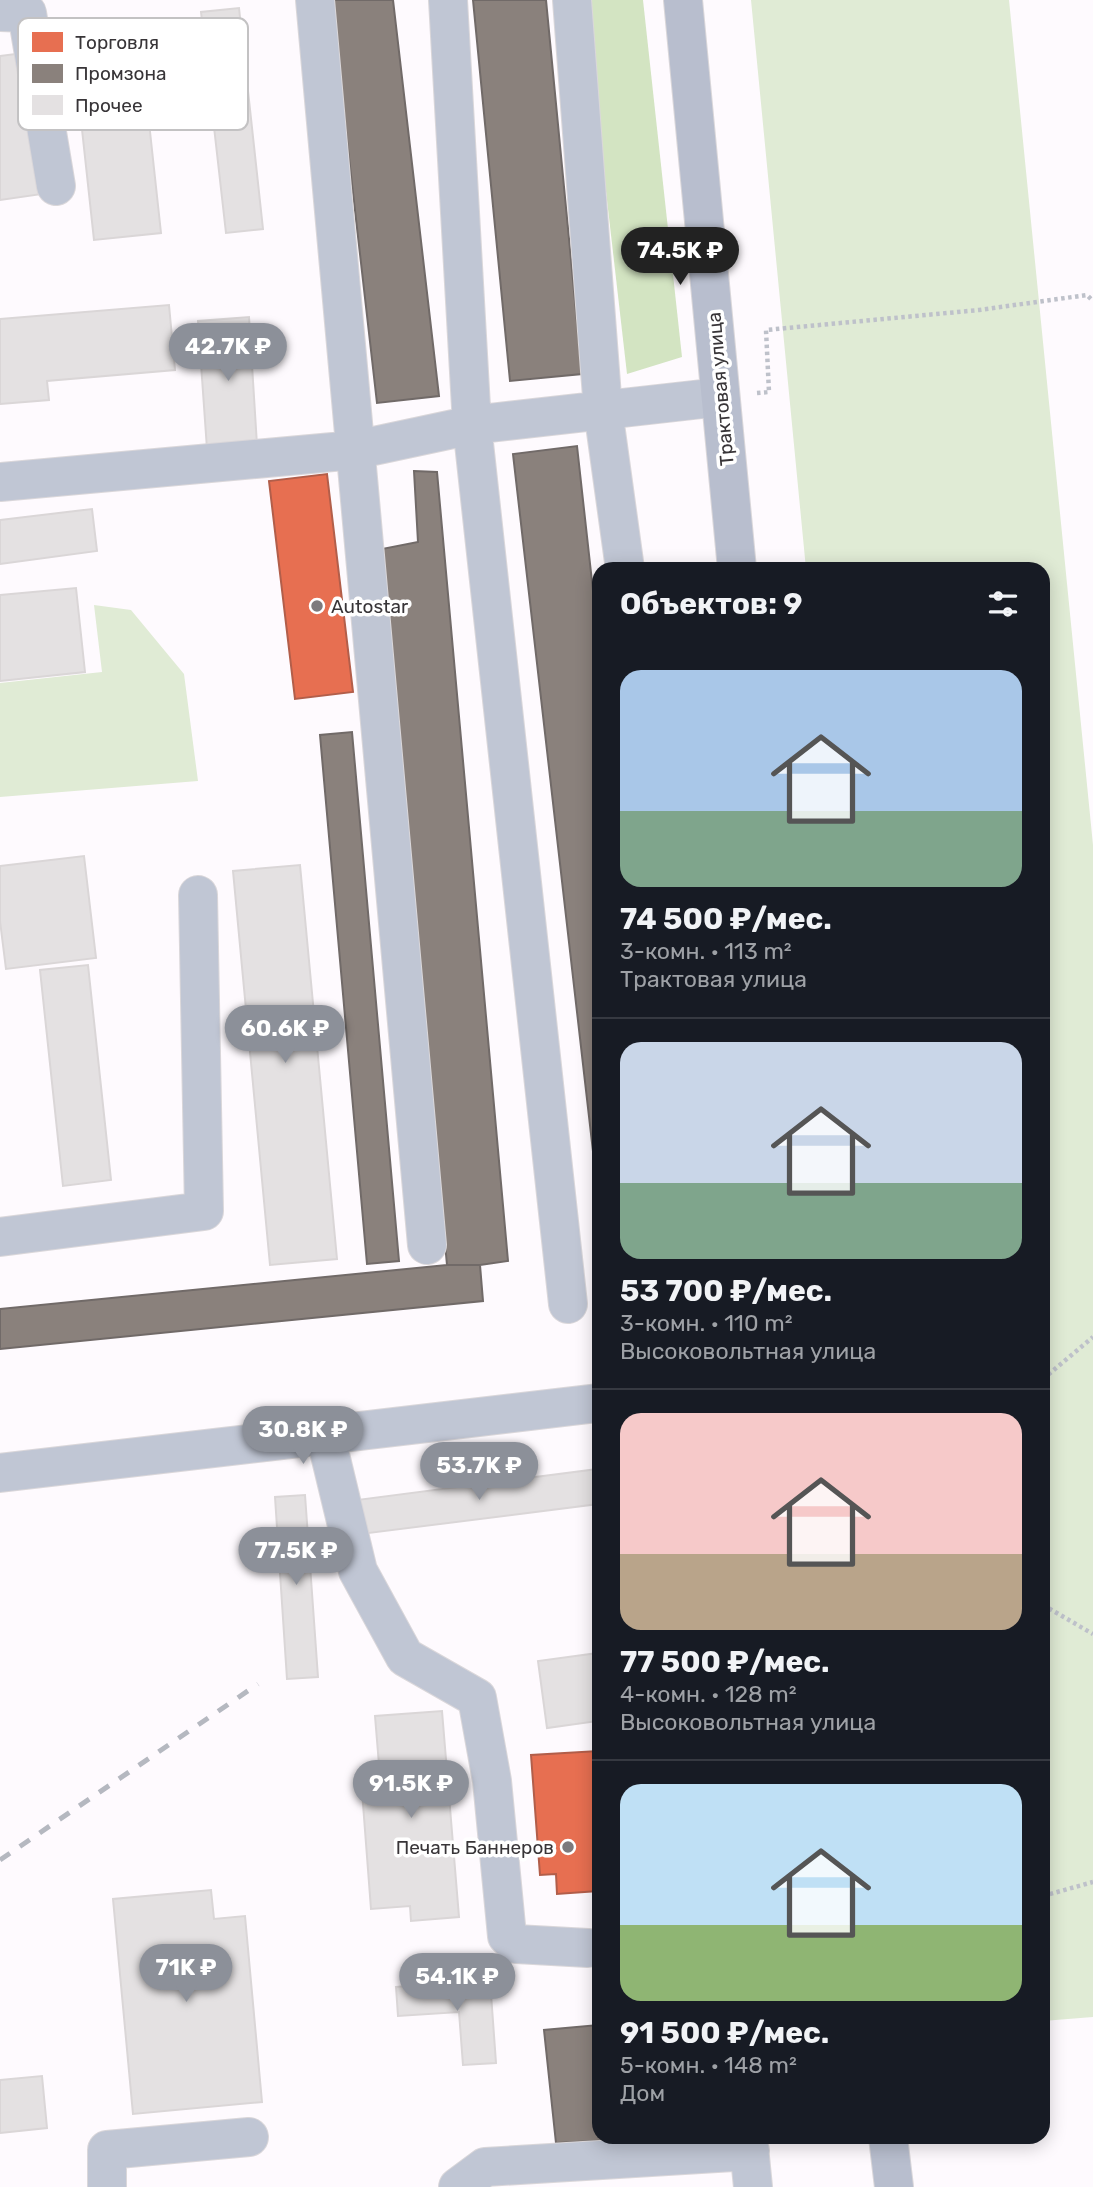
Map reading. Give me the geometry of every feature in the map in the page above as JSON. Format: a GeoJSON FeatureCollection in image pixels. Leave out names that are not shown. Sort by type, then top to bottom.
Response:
{"type":"FeatureCollection","features":[{"type":"Feature","properties":{"kind":"main road","name":"Трактовая улица"},"geometry":{"type":"LineString","coordinates":[[683,0],[736,562]]}},
{"type":"Feature","properties":{"kind":"main road"},"geometry":{"type":"LineString","coordinates":[[889,2144],[894,2187]]}},
{"type":"Feature","properties":{"kind":"street"},"geometry":{"type":"LineString","coordinates":[[315,0],[427,1245]]}},
{"type":"Feature","properties":{"kind":"street"},"geometry":{"type":"LineString","coordinates":[[448,0],[472,425],[568,1304]]}},
{"type":"Feature","properties":{"kind":"street"},"geometry":{"type":"LineString","coordinates":[[572,0],[603,410],[624,562]]}},
{"type":"Feature","properties":{"kind":"street"},"geometry":{"type":"LineString","coordinates":[[0,12],[27,13],[28,18]]}},
{"type":"Feature","properties":{"kind":"street"},"geometry":{"type":"LineString","coordinates":[[47,130],[56,186]]}},
{"type":"Feature","properties":{"kind":"street"},"geometry":{"type":"LineString","coordinates":[[0,482],[355,450],[472,425],[720,397]]}},
{"type":"Feature","properties":{"kind":"street"},"geometry":{"type":"LineString","coordinates":[[0,1237],[204,1211],[198,895]]}},
{"type":"Feature","properties":{"kind":"street"},"geometry":{"type":"LineString","coordinates":[[0,1473],[592,1404]]}},
{"type":"Feature","properties":{"kind":"street"},"geometry":{"type":"LineString","coordinates":[[325,1434],[358,1571],[405,1657],[477,1698],[492,1781],[508,1936],[516,1944],[588,1948]]}},
{"type":"Feature","properties":{"kind":"street"},"geometry":{"type":"LineString","coordinates":[[107,2187],[107,2150],[249,2137]]}},
{"type":"Feature","properties":{"kind":"street"},"geometry":{"type":"LineString","coordinates":[[458,2187],[485,2166],[750,2158]]}},
{"type":"Feature","properties":{"kind":"path"},"geometry":{"type":"LineString","coordinates":[[720,397],[769,392],[766,330],[979,310],[1087,295],[1093,300]]}},
{"type":"Feature","properties":{"kind":"path"},"geometry":{"type":"LineString","coordinates":[[1050,1373],[1093,1337]]}},
{"type":"Feature","properties":{"kind":"path"},"geometry":{"type":"LineString","coordinates":[[1050,1609],[1093,1634]]}},
{"type":"Feature","properties":{"kind":"path"},"geometry":{"type":"LineString","coordinates":[[1050,1894],[1093,1882]]}},
{"type":"Feature","properties":{"kind":"green space"},"geometry":{"type":"Polygon","coordinates":[[[584,0],[643,0],[682,357],[627,374],[584,0]]]}},
{"type":"Feature","properties":{"kind":"green space"},"geometry":{"type":"Polygon","coordinates":[[[751,0],[1009,0],[1093,845],[1093,2017],[1050,2020],[1050,562],[805,562],[751,0]]]}},
{"type":"Feature","properties":{"kind":"green space"},"geometry":{"type":"Polygon","coordinates":[[[94,605],[131,610],[184,674],[198,781],[0,797],[0,683],[102,672],[94,605]]]}},
{"type":"Feature","properties":{"kind":"building: Торговля"},"geometry":{"type":"Polygon","coordinates":[[[327,474],[353,692],[295,699],[269,481],[327,474]]]}},
{"type":"Feature","properties":{"kind":"building: Торговля"},"geometry":{"type":"Polygon","coordinates":[[[592,1751],[592,1891],[557,1894],[556,1874],[540,1875],[531,1755],[592,1751]]]}},
{"type":"Feature","properties":{"kind":"building: Промзона"},"geometry":{"type":"Polygon","coordinates":[[[331,0],[393,0],[439,396],[377,403],[331,0]]]}},
{"type":"Feature","properties":{"kind":"building: Промзона"},"geometry":{"type":"Polygon","coordinates":[[[473,0],[546,0],[582,374],[510,381],[473,0]]]}},
{"type":"Feature","properties":{"kind":"building: Промзона"},"geometry":{"type":"Polygon","coordinates":[[[577,446],[592,582],[592,1143],[513,454],[577,446]]]}},
{"type":"Feature","properties":{"kind":"building: Промзона"},"geometry":{"type":"Polygon","coordinates":[[[414,471],[437,472],[508,1261],[480,1265],[447,1265],[382,549],[418,542],[414,471]]]}},
{"type":"Feature","properties":{"kind":"building: Промзона"},"geometry":{"type":"Polygon","coordinates":[[[352,732],[399,1261],[367,1264],[320,735],[352,732]]]}},
{"type":"Feature","properties":{"kind":"building: Промзона"},"geometry":{"type":"Polygon","coordinates":[[[447,1265],[480,1265],[483,1301],[0,1349],[0,1309],[447,1265]]]}},
{"type":"Feature","properties":{"kind":"building: Промзона"},"geometry":{"type":"Polygon","coordinates":[[[592,2026],[592,2141],[556,2143],[544,2030],[592,2026]]]}},
{"type":"Feature","properties":{"kind":"building: Прочее"},"geometry":{"type":"Polygon","coordinates":[[[239,8],[240,18],[202,18],[201,12],[239,8]]]}},
{"type":"Feature","properties":{"kind":"building: Прочее"},"geometry":{"type":"Polygon","coordinates":[[[18,54],[18,130],[33,130],[42,194],[0,200],[0,56],[18,54]]]}},
{"type":"Feature","properties":{"kind":"building: Прочее"},"geometry":{"type":"Polygon","coordinates":[[[248,91],[263,229],[226,233],[214,130],[248,130],[248,91]]]}},
{"type":"Feature","properties":{"kind":"building: Прочее"},"geometry":{"type":"Polygon","coordinates":[[[82,130],[150,130],[161,233],[94,240],[82,130]]]}},
{"type":"Feature","properties":{"kind":"building: Прочее"},"geometry":{"type":"Polygon","coordinates":[[[169,305],[175,370],[47,381],[49,400],[0,404],[0,319],[169,305]]]}},
{"type":"Feature","properties":{"kind":"building: Прочее"},"geometry":{"type":"Polygon","coordinates":[[[249,317],[257,445],[207,449],[198,321],[249,317]]]}},
{"type":"Feature","properties":{"kind":"building: Прочее"},"geometry":{"type":"Polygon","coordinates":[[[92,509],[97,551],[0,564],[0,520],[92,509]]]}},
{"type":"Feature","properties":{"kind":"building: Прочее"},"geometry":{"type":"Polygon","coordinates":[[[76,588],[85,672],[0,681],[0,595],[76,588]]]}},
{"type":"Feature","properties":{"kind":"building: Прочее"},"geometry":{"type":"Polygon","coordinates":[[[84,856],[96,958],[6,969],[0,921],[0,866],[84,856]]]}},
{"type":"Feature","properties":{"kind":"building: Прочее"},"geometry":{"type":"Polygon","coordinates":[[[300,865],[337,1259],[270,1265],[233,871],[300,865]]]}},
{"type":"Feature","properties":{"kind":"building: Прочее"},"geometry":{"type":"Polygon","coordinates":[[[88,965],[111,1180],[63,1186],[40,970],[88,965]]]}},
{"type":"Feature","properties":{"kind":"building: Прочее"},"geometry":{"type":"Polygon","coordinates":[[[592,1470],[592,1505],[361,1534],[357,1500],[592,1470]]]}},
{"type":"Feature","properties":{"kind":"building: Прочее"},"geometry":{"type":"Polygon","coordinates":[[[305,1495],[318,1677],[287,1679],[275,1497],[305,1495]]]}},
{"type":"Feature","properties":{"kind":"building: Прочее"},"geometry":{"type":"Polygon","coordinates":[[[592,1654],[592,1722],[547,1728],[538,1661],[592,1654]]]}},
{"type":"Feature","properties":{"kind":"building: Прочее"},"geometry":{"type":"Polygon","coordinates":[[[442,1711],[459,1917],[411,1921],[410,1906],[371,1909],[362,1791],[381,1789],[375,1716],[442,1711]]]}},
{"type":"Feature","properties":{"kind":"building: Прочее"},"geometry":{"type":"Polygon","coordinates":[[[211,1890],[214,1919],[245,1916],[262,2102],[133,2114],[113,1899],[211,1890]]]}},
{"type":"Feature","properties":{"kind":"building: Прочее"},"geometry":{"type":"Polygon","coordinates":[[[490,1980],[496,2063],[463,2065],[459,2012],[398,2016],[396,1987],[490,1980]]]}},
{"type":"Feature","properties":{"kind":"building: Прочее"},"geometry":{"type":"Polygon","coordinates":[[[42,2076],[47,2128],[0,2133],[0,2080],[42,2076]]]}},
{"type":"Feature","properties":{"kind":"railway"},"geometry":{"type":"LineString","coordinates":[[0,1860],[258,1684]]}},
{"type":"Feature","properties":{"kind":"place","name":"Autostar"},"geometry":{"type":"Point","coordinates":[317,606]}},
{"type":"Feature","properties":{"kind":"place","name":"Печать Баннеров"},"geometry":{"type":"Point","coordinates":[568,1847]}}]}
